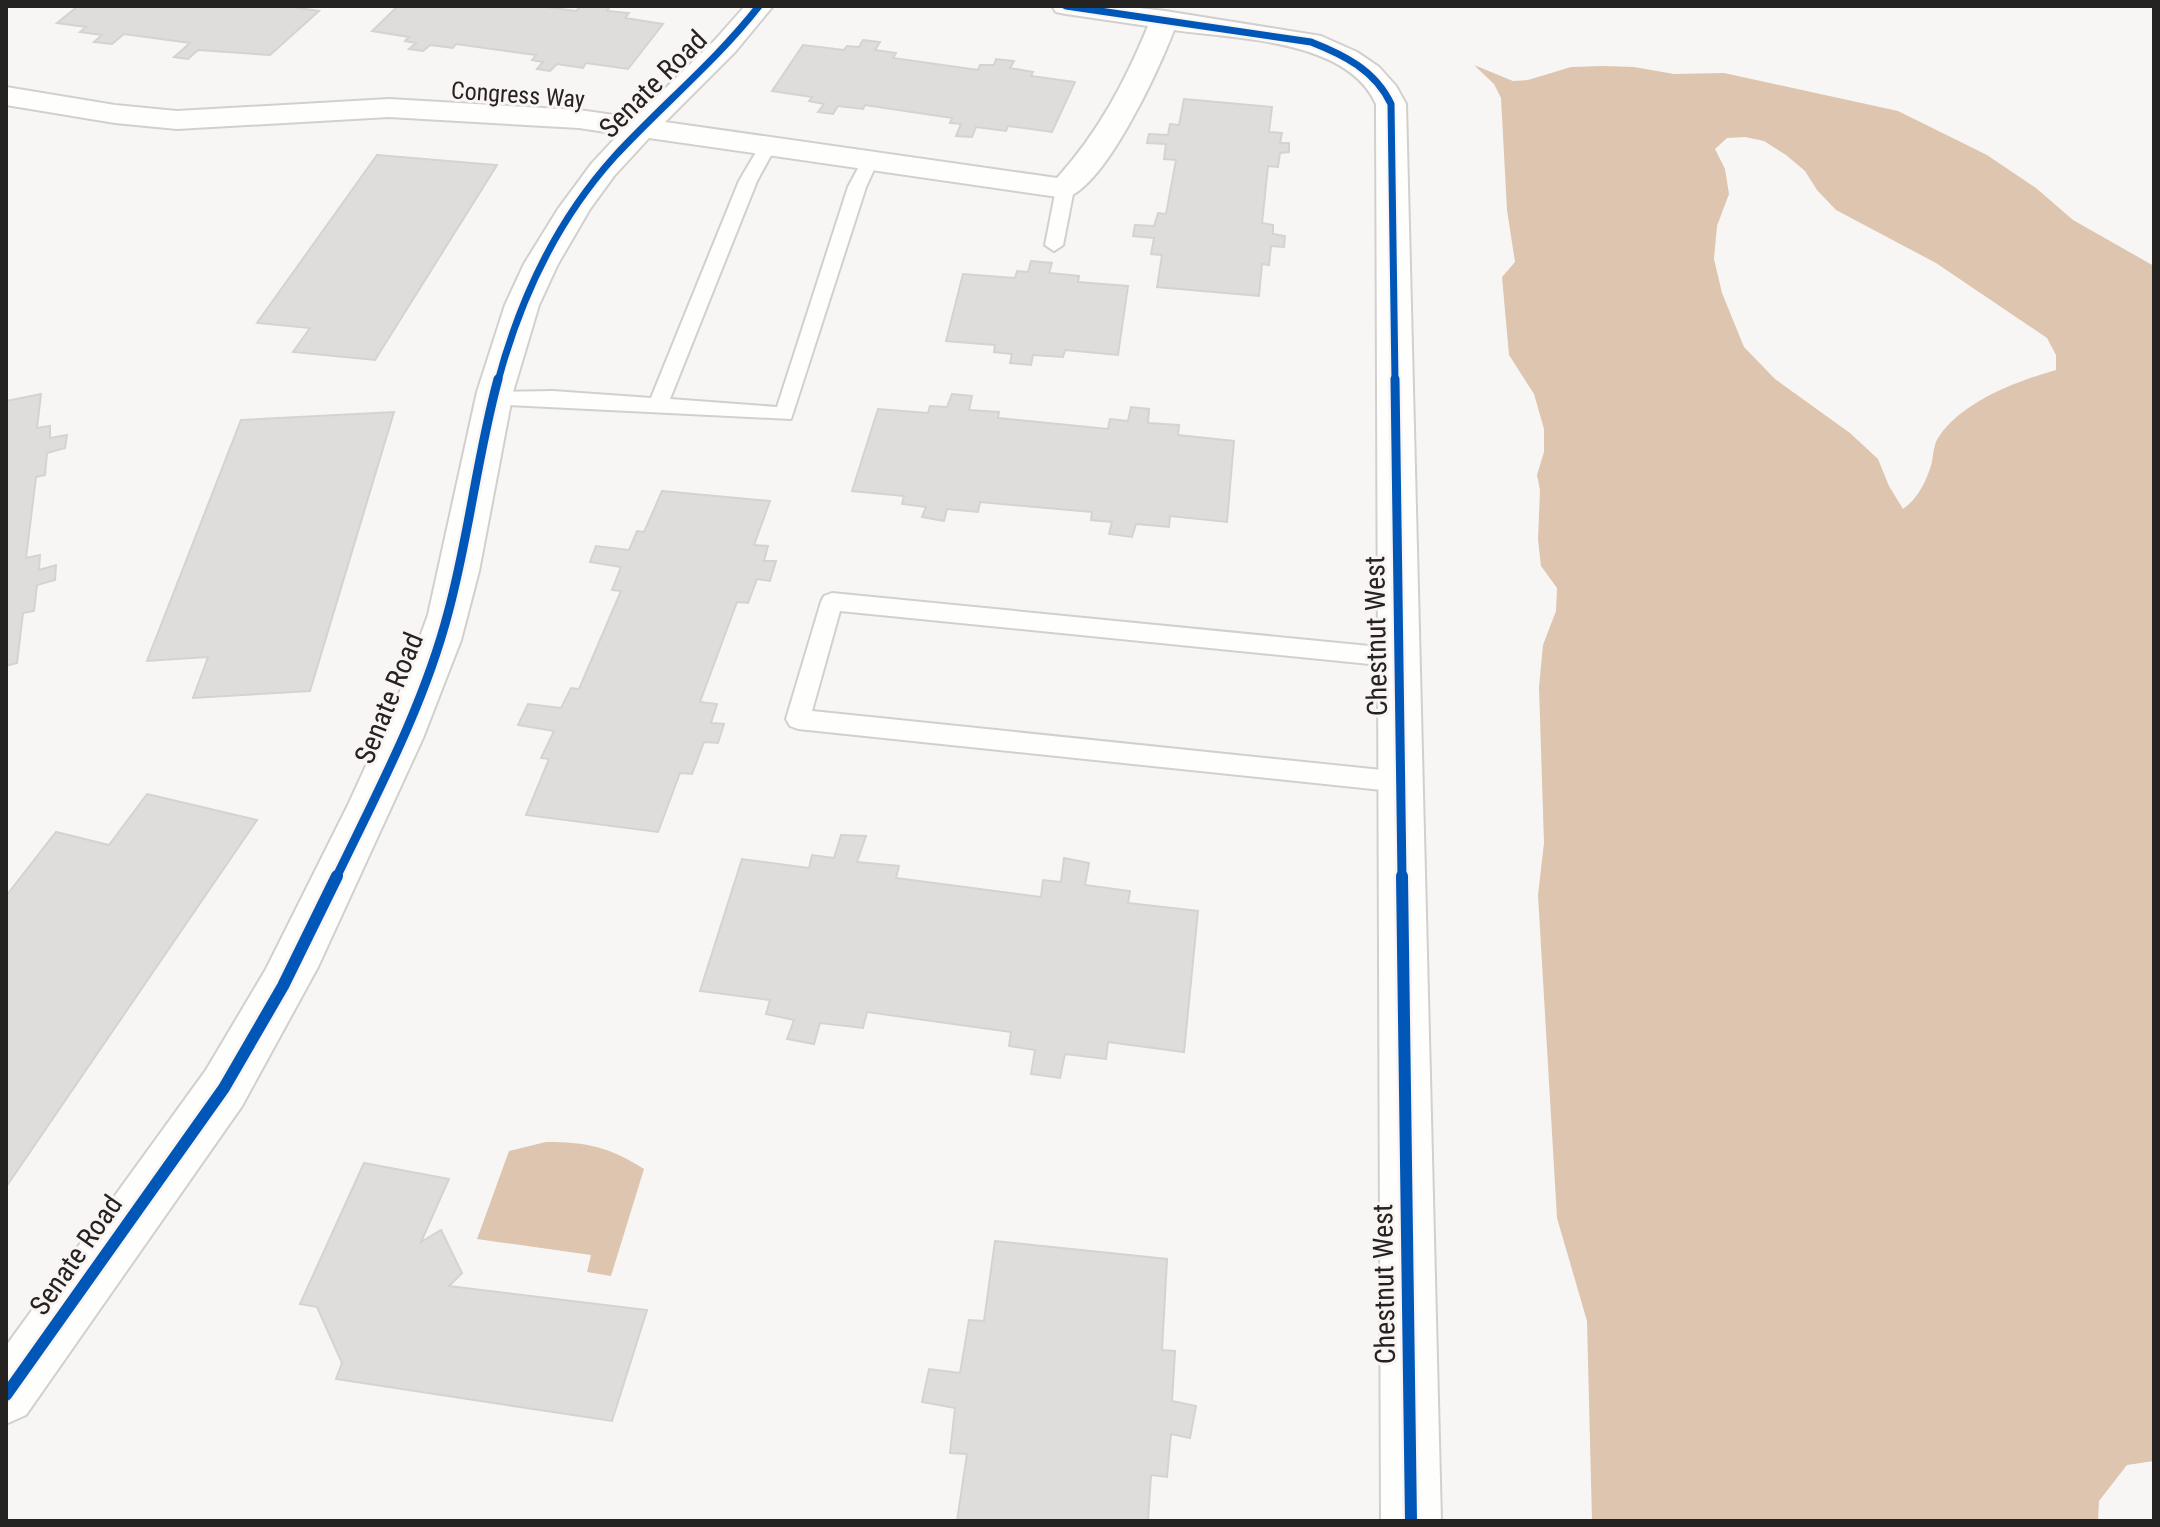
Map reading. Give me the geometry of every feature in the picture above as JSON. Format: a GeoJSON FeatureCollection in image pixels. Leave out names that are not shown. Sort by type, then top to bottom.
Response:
{"type":"FeatureCollection","features":[{"type":"Feature","properties":{"kind":"street","name":"Senate Road"},"geometry":{"type":"LineString","coordinates":[[6,1395],[224,1088],[318,920],[403,734],[435,654],[464,548],[494,399],[516,320],[542,264],[600,174],[726,47],[759,6]]}},
{"type":"Feature","properties":{"kind":"street","name":"Chestnut West"},"geometry":{"type":"LineString","coordinates":[[1066,6],[1311,42],[1354,63],[1387,93],[1393,116],[1411,1521]]}},
{"type":"Feature","properties":{"kind":"street"},"geometry":{"type":"LineString","coordinates":[[1065,189],[1103,147],[1123,114],[1165,19]]}},
{"type":"Feature","properties":{"kind":"street","name":"Congress Way"},"geometry":{"type":"LineString","coordinates":[[6,96],[156,119],[199,119],[324,109],[419,108],[644,127],[1065,189]]}},
{"type":"Feature","properties":{"kind":"lane"},"geometry":{"type":"LineString","coordinates":[[658,405],[748,181],[768,146]]}},
{"type":"Feature","properties":{"kind":"lane"},"geometry":{"type":"LineString","coordinates":[[494,399],[553,398],[784,414],[857,187],[870,161]]}},
{"type":"Feature","properties":{"kind":"lane"},"geometry":{"type":"LineString","coordinates":[[1054,245],[1065,189]]}},
{"type":"Feature","properties":{"kind":"lane"},"geometry":{"type":"LineString","coordinates":[[1400,658],[832,602],[798,719],[1401,782]]}},
{"type":"Feature","properties":{"kind":"shaded area"},"geometry":{"type":"Polygon","coordinates":[[[1474,65],[1513,81],[1528,80],[1571,67],[1634,67],[1674,74],[1724,73],[1898,111],[1987,155],[2036,188],[2073,220],[2154,266],[2154,1461],[2127,1465],[2099,1501],[2098,1521],[1592,1521],[1587,1321],[1557,1218],[1538,895],[1544,843],[1539,687],[1543,645],[1556,611],[1557,588],[1541,566],[1538,540],[1540,490],[1537,475],[1544,452],[1544,429],[1534,394],[1509,355],[1502,277],[1515,262],[1507,210],[1501,98],[1494,84],[1474,65]],[[1745,137],[1727,138],[1715,149],[1725,169],[1729,194],[1717,226],[1714,259],[1722,293],[1744,347],[1775,379],[1850,433],[1878,459],[1903,509],[1921,488],[1930,469],[1937,440],[1948,425],[1991,395],[2056,370],[2056,355],[2047,338],[1936,263],[1836,210],[1817,190],[1805,171],[1764,141],[1745,137]]]}},
{"type":"Feature","properties":{"kind":"shaded area"},"geometry":{"type":"Polygon","coordinates":[[[546,1142],[598,1147],[644,1169],[611,1276],[587,1272],[591,1255],[477,1239],[509,1151],[546,1142]]]}},
{"type":"Feature","properties":{"kind":"building"},"geometry":{"type":"Polygon","coordinates":[[[78,6],[285,6],[319,11],[270,55],[198,50],[188,59],[174,57],[190,43],[124,34],[112,44],[94,42],[102,35],[80,32],[86,27],[57,23],[78,6]]]}},
{"type":"Feature","properties":{"kind":"building"},"geometry":{"type":"Polygon","coordinates":[[[398,6],[537,6],[576,11],[580,7],[610,6],[607,11],[629,13],[625,18],[663,24],[628,69],[586,63],[583,68],[557,64],[550,71],[537,69],[543,62],[532,60],[536,55],[456,44],[453,48],[430,45],[423,51],[409,49],[416,43],[405,41],[409,37],[372,31],[398,6]]]}},
{"type":"Feature","properties":{"kind":"building"},"geometry":{"type":"Polygon","coordinates":[[[863,40],[880,42],[875,50],[896,53],[893,58],[978,70],[980,65],[994,65],[996,59],[1014,61],[1010,68],[1033,72],[1031,76],[1075,82],[1052,132],[1008,126],[1006,131],[976,127],[972,137],[956,136],[961,124],[950,123],[952,118],[865,105],[863,109],[838,106],[833,114],[818,112],[824,104],[809,101],[812,97],[772,91],[803,45],[844,50],[847,46],[859,47],[863,40]]]}},
{"type":"Feature","properties":{"kind":"building"},"geometry":{"type":"Polygon","coordinates":[[[1184,99],[1272,107],[1269,132],[1282,133],[1280,143],[1289,143],[1289,152],[1280,153],[1278,167],[1268,166],[1262,223],[1273,225],[1273,234],[1285,236],[1284,247],[1271,246],[1269,265],[1262,264],[1259,296],[1157,287],[1162,255],[1151,254],[1154,238],[1133,236],[1135,225],[1154,226],[1158,213],[1166,214],[1176,160],[1164,159],[1166,144],[1147,143],[1149,134],[1168,135],[1170,124],[1179,125],[1184,99]]]}},
{"type":"Feature","properties":{"kind":"building"},"geometry":{"type":"Polygon","coordinates":[[[377,155],[497,165],[375,360],[293,352],[310,328],[257,323],[377,155]]]}},
{"type":"Feature","properties":{"kind":"building"},"geometry":{"type":"Polygon","coordinates":[[[1031,261],[1052,263],[1049,273],[1079,276],[1078,282],[1128,286],[1118,355],[1065,350],[1063,357],[1033,355],[1031,365],[1010,363],[1012,354],[994,352],[995,345],[946,341],[963,274],[1015,278],[1017,271],[1028,272],[1031,261]]]}},
{"type":"Feature","properties":{"kind":"building"},"geometry":{"type":"Polygon","coordinates":[[[41,394],[37,428],[50,426],[50,438],[67,435],[65,448],[47,453],[45,475],[36,477],[26,558],[40,555],[39,570],[56,565],[55,580],[37,585],[34,611],[23,613],[17,663],[6,666],[6,401],[41,394]]]}},
{"type":"Feature","properties":{"kind":"building"},"geometry":{"type":"Polygon","coordinates":[[[952,394],[972,396],[969,410],[999,412],[998,418],[1108,429],[1110,419],[1128,421],[1131,407],[1149,409],[1148,423],[1179,425],[1178,435],[1234,441],[1227,522],[1170,516],[1169,527],[1136,524],[1132,537],[1109,534],[1112,522],[1091,520],[1092,512],[980,502],[978,512],[947,509],[944,521],[922,517],[926,507],[902,504],[904,496],[852,491],[878,409],[928,413],[930,406],[947,407],[952,394]]]}},
{"type":"Feature","properties":{"kind":"building"},"geometry":{"type":"Polygon","coordinates":[[[394,412],[310,691],[193,698],[208,657],[147,661],[241,420],[394,412]]]}},
{"type":"Feature","properties":{"kind":"building"},"geometry":{"type":"Polygon","coordinates":[[[662,491],[770,501],[754,545],[768,546],[764,561],[776,561],[770,581],[757,579],[748,603],[737,602],[700,702],[717,704],[711,723],[724,724],[718,743],[704,742],[692,774],[680,773],[658,832],[526,815],[549,759],[541,758],[554,731],[518,725],[528,704],[561,708],[571,688],[579,689],[621,591],[612,590],[621,567],[590,562],[596,546],[629,550],[637,531],[644,532],[662,491]]]}},
{"type":"Feature","properties":{"kind":"building"},"geometry":{"type":"Polygon","coordinates":[[[147,794],[257,820],[6,1187],[6,896],[56,832],[109,845],[147,794]]]}},
{"type":"Feature","properties":{"kind":"building"},"geometry":{"type":"Polygon","coordinates":[[[841,835],[866,836],[857,862],[899,866],[896,878],[1041,897],[1043,880],[1061,882],[1064,858],[1089,863],[1085,885],[1130,891],[1128,903],[1198,911],[1184,1052],[1108,1042],[1106,1059],[1065,1054],[1060,1078],[1031,1074],[1035,1050],[1009,1046],[1011,1032],[867,1012],[863,1028],[820,1023],[814,1044],[787,1039],[794,1020],[766,1014],[770,1000],[700,991],[742,859],[809,868],[812,855],[834,858],[841,835]]]}},
{"type":"Feature","properties":{"kind":"building"},"geometry":{"type":"Polygon","coordinates":[[[364,1163],[449,1179],[421,1242],[441,1230],[462,1273],[449,1286],[647,1310],[612,1421],[336,1379],[342,1363],[317,1307],[300,1304],[364,1163]]]}},
{"type":"Feature","properties":{"kind":"building"},"geometry":{"type":"Polygon","coordinates":[[[995,1241],[1167,1259],[1162,1350],[1175,1351],[1172,1401],[1196,1406],[1190,1438],[1171,1434],[1167,1477],[1151,1475],[1148,1521],[957,1521],[967,1454],[950,1453],[955,1408],[922,1402],[929,1369],[960,1373],[969,1320],[984,1321],[995,1241]]]}},
{"type":"Feature","properties":{"kind":"cycle path"},"geometry":{"type":"LineString","coordinates":[[6,1395],[224,1088],[283,986],[336,880],[432,665],[459,571],[495,392],[522,305],[541,264],[574,209],[603,169],[707,65],[759,6]]}},
{"type":"Feature","properties":{"kind":"cycle path"},"geometry":{"type":"LineString","coordinates":[[1066,6],[1311,42],[1347,58],[1369,73],[1386,92],[1391,104],[1411,1521]]}}]}
